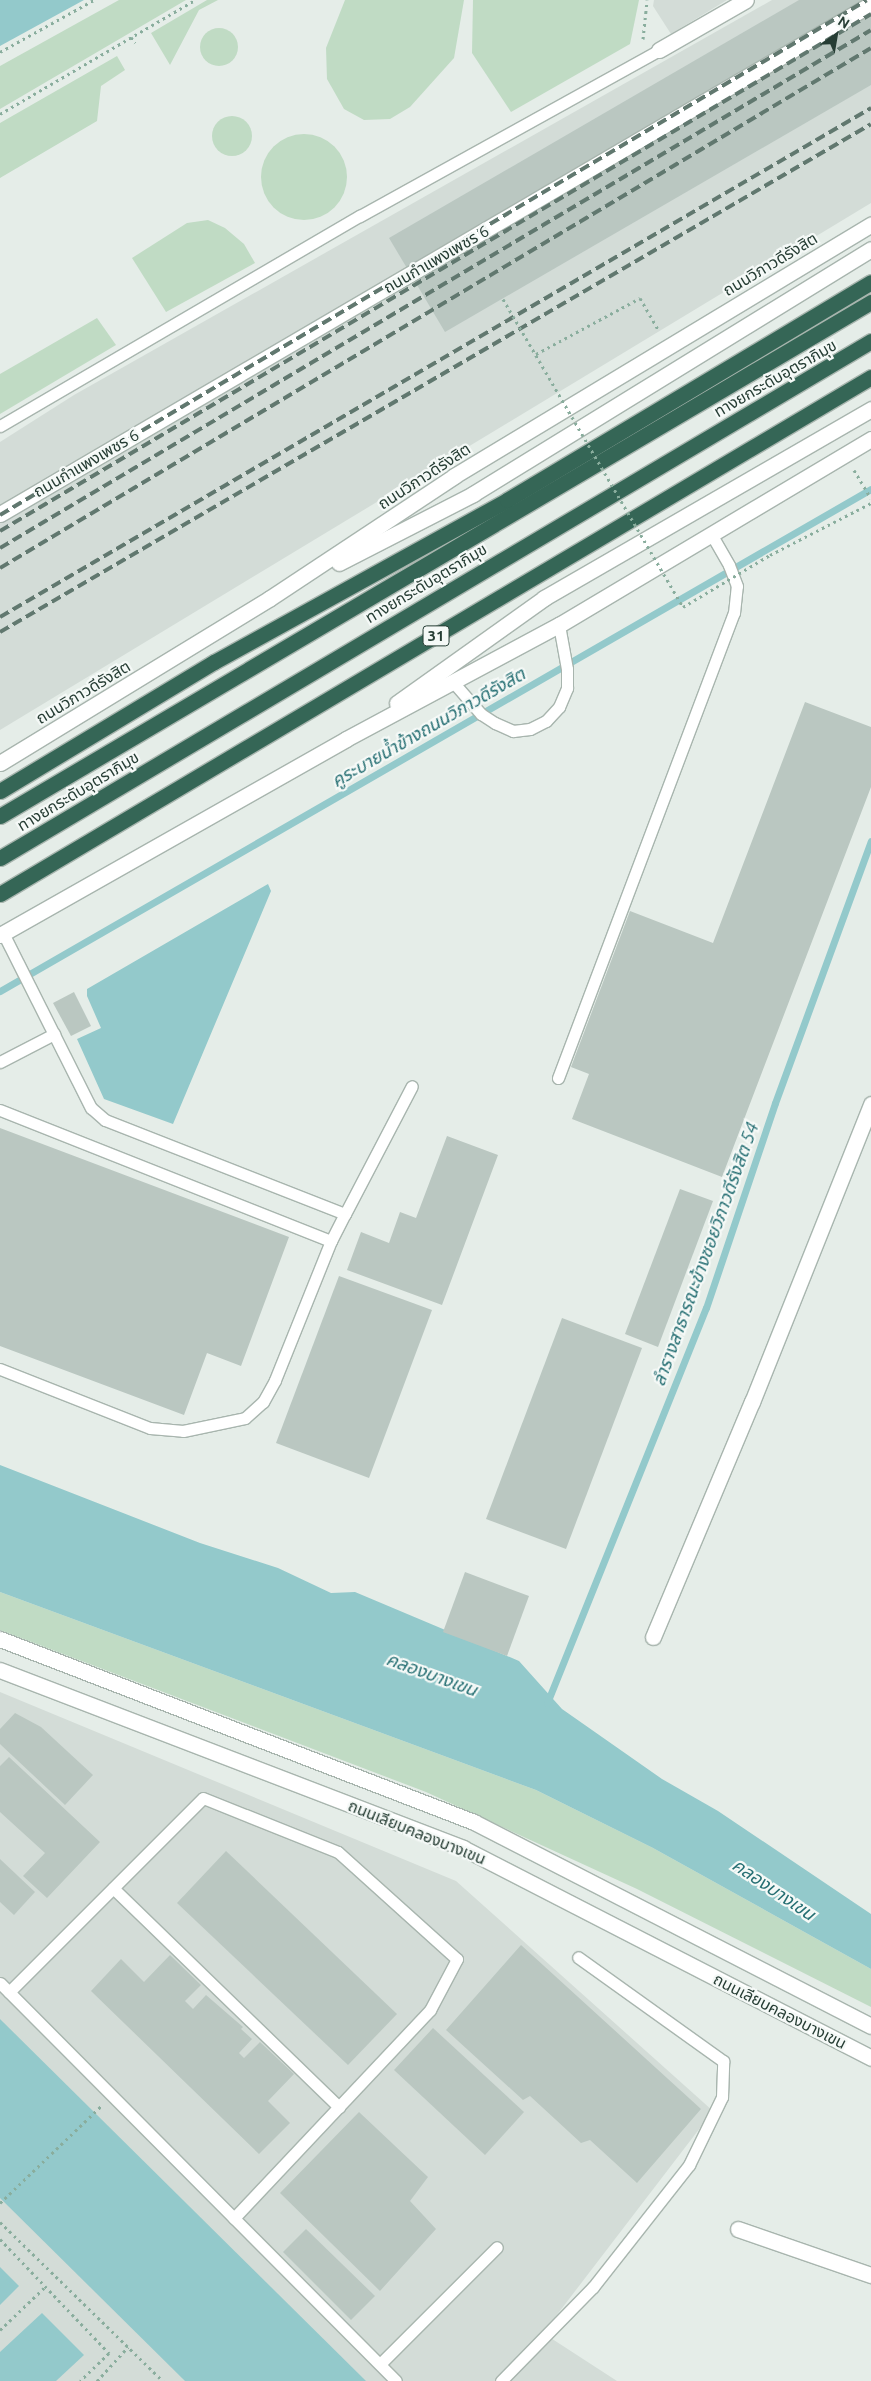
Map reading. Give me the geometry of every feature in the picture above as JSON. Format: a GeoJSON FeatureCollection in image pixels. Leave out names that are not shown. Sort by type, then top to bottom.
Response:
{"type":"FeatureCollection","features":[{"type":"Feature","properties":{"kind":"highway"},"geometry":{"type":"LineString","coordinates":[[0,791],[214,662],[507,500],[871,282]]}},
{"type":"Feature","properties":{"kind":"highway","name":"ทางยกระดับอุตราภิมุข"},"geometry":{"type":"LineString","coordinates":[[0,816],[871,302]]}},
{"type":"Feature","properties":{"kind":"highway","name":"ทางยกระดับอุตราภิมุข"},"geometry":{"type":"LineString","coordinates":[[0,858],[871,341]]}},
{"type":"Feature","properties":{"kind":"highway","name":"31"},"geometry":{"type":"LineString","coordinates":[[0,894],[871,377]]}},
{"type":"Feature","properties":{"kind":"main road"},"geometry":{"type":"LineString","coordinates":[[654,52],[746,0]]}},
{"type":"Feature","properties":{"kind":"main road","name":"ถนนกำแพงเพชร 6"},"geometry":{"type":"LineString","coordinates":[[0,514],[871,4]]}},
{"type":"Feature","properties":{"kind":"main road","name":"ถนนวิภาวดีรังสิต"},"geometry":{"type":"LineString","coordinates":[[0,763],[270,598],[454,476],[871,224]]}},
{"type":"Feature","properties":{"kind":"main road"},"geometry":{"type":"LineString","coordinates":[[270,598],[473,494],[871,249]]}},
{"type":"Feature","properties":{"kind":"main road"},"geometry":{"type":"LineString","coordinates":[[346,739],[544,598],[871,409]]}},
{"type":"Feature","properties":{"kind":"main road"},"geometry":{"type":"LineString","coordinates":[[1,934],[346,739],[559,625],[871,440]]}},
{"type":"Feature","properties":{"kind":"main road"},"geometry":{"type":"LineString","coordinates":[[653,1636],[752,1402],[871,1104]]}},
{"type":"Feature","properties":{"kind":"main road","name":"ถนนเลียบคลองบางเขน"},"geometry":{"type":"LineString","coordinates":[[0,1639],[474,1822],[871,2026]]}},
{"type":"Feature","properties":{"kind":"main road","name":"ถนนเลียบคลองบางเขน"},"geometry":{"type":"LineString","coordinates":[[0,1670],[462,1848],[871,2058]]}},
{"type":"Feature","properties":{"kind":"main road"},"geometry":{"type":"LineString","coordinates":[[738,2229],[871,2275]]}},
{"type":"Feature","properties":{"kind":"lane"},"geometry":{"type":"LineString","coordinates":[[0,426],[360,216],[654,52]]}},
{"type":"Feature","properties":{"kind":"lane"},"geometry":{"type":"LineString","coordinates":[[558,1078],[734,613],[736,582],[729,565],[711,534]]}},
{"type":"Feature","properties":{"kind":"lane"},"geometry":{"type":"LineString","coordinates":[[453,682],[487,719],[513,730],[530,728],[546,720],[559,707],[567,678],[559,625]]}},
{"type":"Feature","properties":{"kind":"lane"},"geometry":{"type":"LineString","coordinates":[[1,934],[54,1034],[83,1097],[105,1120],[345,1214]]}},
{"type":"Feature","properties":{"kind":"lane"},"geometry":{"type":"LineString","coordinates":[[0,1062],[54,1034]]}},
{"type":"Feature","properties":{"kind":"lane"},"geometry":{"type":"LineString","coordinates":[[0,1369],[150,1428],[183,1431],[245,1418],[263,1402],[275,1380],[331,1241],[412,1086]]}},
{"type":"Feature","properties":{"kind":"lane"},"geometry":{"type":"LineString","coordinates":[[0,1110],[331,1241]]}},
{"type":"Feature","properties":{"kind":"lane"},"geometry":{"type":"LineString","coordinates":[[10,1992],[203,1798],[338,1852],[457,1959],[430,2010],[234,2218]]}},
{"type":"Feature","properties":{"kind":"lane"},"geometry":{"type":"LineString","coordinates":[[113,1888],[339,2107]]}},
{"type":"Feature","properties":{"kind":"lane"},"geometry":{"type":"LineString","coordinates":[[502,2381],[594,2287],[689,2165],[722,2097],[723,2061],[578,1957]]}},
{"type":"Feature","properties":{"kind":"lane"},"geometry":{"type":"LineString","coordinates":[[0,1983],[396,2381]]}},
{"type":"Feature","properties":{"kind":"lane"},"geometry":{"type":"LineString","coordinates":[[380,2364],[497,2247]]}},
{"type":"Feature","properties":{"kind":"path"},"geometry":{"type":"LineString","coordinates":[[0,52],[94,0]]}},
{"type":"Feature","properties":{"kind":"path"},"geometry":{"type":"LineString","coordinates":[[0,114],[195,0]]}},
{"type":"Feature","properties":{"kind":"path"},"geometry":{"type":"LineString","coordinates":[[647,0],[642,27],[654,52]]}},
{"type":"Feature","properties":{"kind":"path"},"geometry":{"type":"LineString","coordinates":[[131,37],[135,43]]}},
{"type":"Feature","properties":{"kind":"path"},"geometry":{"type":"LineString","coordinates":[[536,354],[640,298],[668,347]]}},
{"type":"Feature","properties":{"kind":"path"},"geometry":{"type":"LineString","coordinates":[[503,299],[683,607],[770,555],[871,503]]}},
{"type":"Feature","properties":{"kind":"path"},"geometry":{"type":"LineString","coordinates":[[863,486],[871,498]]}},
{"type":"Feature","properties":{"kind":"path"},"geometry":{"type":"LineString","coordinates":[[0,2203],[88,2118]]}},
{"type":"Feature","properties":{"kind":"path"},"geometry":{"type":"LineString","coordinates":[[0,2222],[163,2381]]}},
{"type":"Feature","properties":{"kind":"path"},"geometry":{"type":"LineString","coordinates":[[0,2239],[109,2353],[80,2381]]}},
{"type":"Feature","properties":{"kind":"path"},"geometry":{"type":"LineString","coordinates":[[0,2330],[45,2286]]}},
{"type":"Feature","properties":{"kind":"path"},"geometry":{"type":"LineString","coordinates":[[97,2381],[128,2347]]}},
{"type":"Feature","properties":{"kind":"shaded area"},"geometry":{"type":"Polygon","coordinates":[[[654,0],[727,0],[671,34],[653,6],[654,0]]]}},
{"type":"Feature","properties":{"kind":"shaded area"},"geometry":{"type":"Polygon","coordinates":[[[772,0],[871,0],[871,203],[0,730],[0,442],[74,395],[772,0]]]}},
{"type":"Feature","properties":{"kind":"shaded area"},"geometry":{"type":"Polygon","coordinates":[[[0,1692],[456,1881],[713,2111],[543,2333],[617,2381],[0,2381],[0,1692]]]}},
{"type":"Feature","properties":{"kind":"green space"},"geometry":{"type":"Polygon","coordinates":[[[119,0],[186,0],[0,109],[0,66],[119,0]]]}},
{"type":"Feature","properties":{"kind":"green space"},"geometry":{"type":"Polygon","coordinates":[[[207,0],[218,0],[199,10],[170,65],[151,33],[207,0]]]}},
{"type":"Feature","properties":{"kind":"green space"},"geometry":{"type":"Polygon","coordinates":[[[345,0],[464,0],[454,58],[410,107],[390,119],[364,120],[344,109],[327,79],[326,48],[345,0]]]}},
{"type":"Feature","properties":{"kind":"green space"},"geometry":{"type":"Polygon","coordinates":[[[473,0],[639,0],[630,44],[511,112],[472,53],[473,0]]]}},
{"type":"Feature","properties":{"kind":"green space"},"geometry":{"type":"Polygon","coordinates":[[[219,28],[233,33],[238,47],[233,61],[219,66],[205,61],[200,47],[205,33],[219,28]]]}},
{"type":"Feature","properties":{"kind":"green space"},"geometry":{"type":"Polygon","coordinates":[[[117,56],[125,70],[101,86],[97,121],[0,178],[0,123],[117,56]]]}},
{"type":"Feature","properties":{"kind":"green space"},"geometry":{"type":"Polygon","coordinates":[[[236,116],[243,119],[249,125],[252,136],[251,144],[243,153],[236,156],[228,156],[221,153],[213,144],[212,132],[215,125],[224,117],[236,116]]]}},
{"type":"Feature","properties":{"kind":"green space"},"geometry":{"type":"Polygon","coordinates":[[[304,134],[321,137],[335,146],[344,160],[347,177],[344,194],[335,208],[321,217],[304,220],[287,217],[273,208],[264,194],[261,177],[264,160],[273,146],[287,137],[304,134]]]}},
{"type":"Feature","properties":{"kind":"green space"},"geometry":{"type":"Polygon","coordinates":[[[208,220],[225,228],[244,244],[255,263],[166,312],[132,258],[187,223],[208,220]]]}},
{"type":"Feature","properties":{"kind":"green space"},"geometry":{"type":"Polygon","coordinates":[[[97,318],[116,345],[0,414],[0,374],[97,318]]]}},
{"type":"Feature","properties":{"kind":"green space"},"geometry":{"type":"Polygon","coordinates":[[[0,1592],[536,1790],[653,1848],[871,1969],[871,2007],[637,1889],[426,1792],[0,1630],[0,1592]]]}},
{"type":"Feature","properties":{"kind":"water"},"geometry":{"type":"Polygon","coordinates":[[[0,0],[84,0],[0,46],[0,0]]]}},
{"type":"Feature","properties":{"kind":"water"},"geometry":{"type":"Polygon","coordinates":[[[268,884],[271,891],[173,1124],[104,1099],[77,1039],[101,1028],[87,996],[87,989],[268,884]]]}},
{"type":"Feature","properties":{"kind":"water","name":"คลองบางเขน"},"geometry":{"type":"Polygon","coordinates":[[[0,1465],[200,1543],[278,1568],[331,1593],[355,1592],[519,1661],[562,1709],[662,1779],[718,1811],[871,1914],[871,1969],[653,1848],[536,1790],[0,1592],[0,1465]]]}},
{"type":"Feature","properties":{"kind":"water"},"geometry":{"type":"Polygon","coordinates":[[[0,2019],[366,2381],[185,2381],[0,2198],[0,2019]]]}},
{"type":"Feature","properties":{"kind":"water"},"geometry":{"type":"Polygon","coordinates":[[[0,2267],[19,2286],[0,2305],[0,2267]]]}},
{"type":"Feature","properties":{"kind":"water"},"geometry":{"type":"Polygon","coordinates":[[[42,2313],[84,2355],[56,2381],[0,2381],[0,2352],[42,2313]]]}},
{"type":"Feature","properties":{"kind":"building"},"geometry":{"type":"Polygon","coordinates":[[[799,0],[871,0],[871,85],[445,332],[389,238],[799,0]]]}},
{"type":"Feature","properties":{"kind":"building"},"geometry":{"type":"Polygon","coordinates":[[[805,702],[871,727],[871,787],[722,1177],[572,1119],[589,1074],[571,1067],[630,911],[713,943],[805,702]]]}},
{"type":"Feature","properties":{"kind":"building"},"geometry":{"type":"Polygon","coordinates":[[[74,992],[91,1026],[71,1036],[53,1003],[74,992]]]}},
{"type":"Feature","properties":{"kind":"building"},"geometry":{"type":"Polygon","coordinates":[[[0,1128],[289,1237],[241,1366],[207,1353],[184,1415],[0,1346],[0,1128]]]}},
{"type":"Feature","properties":{"kind":"building"},"geometry":{"type":"Polygon","coordinates":[[[447,1136],[498,1155],[442,1305],[347,1270],[361,1232],[389,1243],[400,1212],[416,1218],[447,1136]]]}},
{"type":"Feature","properties":{"kind":"building"},"geometry":{"type":"Polygon","coordinates":[[[680,1189],[713,1201],[658,1347],[625,1334],[680,1189]]]}},
{"type":"Feature","properties":{"kind":"building"},"geometry":{"type":"Polygon","coordinates":[[[339,1276],[432,1310],[369,1478],[276,1443],[339,1276]]]}},
{"type":"Feature","properties":{"kind":"building"},"geometry":{"type":"Polygon","coordinates":[[[562,1318],[642,1348],[566,1549],[486,1519],[562,1318]]]}},
{"type":"Feature","properties":{"kind":"building"},"geometry":{"type":"Polygon","coordinates":[[[465,1572],[529,1596],[507,1656],[443,1632],[465,1572]]]}},
{"type":"Feature","properties":{"kind":"building"},"geometry":{"type":"Polygon","coordinates":[[[15,1713],[41,1727],[93,1775],[65,1805],[0,1744],[0,1729],[15,1713]]]}},
{"type":"Feature","properties":{"kind":"building"},"geometry":{"type":"Polygon","coordinates":[[[9,1757],[100,1842],[47,1898],[23,1876],[45,1853],[0,1812],[0,1766],[9,1757]]]}},
{"type":"Feature","properties":{"kind":"building"},"geometry":{"type":"Polygon","coordinates":[[[226,1851],[397,2014],[348,2065],[177,1903],[226,1851]]]}},
{"type":"Feature","properties":{"kind":"building"},"geometry":{"type":"Polygon","coordinates":[[[0,1859],[35,1892],[14,1915],[0,1902],[0,1859]]]}},
{"type":"Feature","properties":{"kind":"building"},"geometry":{"type":"Polygon","coordinates":[[[521,1945],[701,2109],[637,2183],[590,2140],[581,2143],[530,2096],[523,2100],[446,2030],[521,1945]]]}},
{"type":"Feature","properties":{"kind":"building"},"geometry":{"type":"Polygon","coordinates":[[[170,1955],[201,1985],[185,2001],[193,2009],[206,1995],[243,2027],[241,2029],[252,2039],[239,2053],[244,2058],[260,2042],[294,2074],[268,2101],[290,2123],[259,2154],[91,1991],[121,1959],[144,1982],[170,1955]]]}},
{"type":"Feature","properties":{"kind":"building"},"geometry":{"type":"Polygon","coordinates":[[[433,2028],[524,2112],[485,2155],[394,2070],[433,2028]]]}},
{"type":"Feature","properties":{"kind":"building"},"geometry":{"type":"Polygon","coordinates":[[[359,2112],[428,2177],[410,2201],[436,2229],[380,2291],[280,2193],[359,2112]]]}},
{"type":"Feature","properties":{"kind":"building"},"geometry":{"type":"Polygon","coordinates":[[[306,2229],[375,2296],[351,2320],[283,2252],[306,2229]]]}},
{"type":"Feature","properties":{"kind":"waterway","name":"คูระบายน้ำข้างถนนวิภาวดีรังสิต"},"geometry":{"type":"LineString","coordinates":[[0,991],[871,489]]}},
{"type":"Feature","properties":{"kind":"waterway","name":"ลำรางสาธารณะข้างซอยวิภาวดีรังสิต 54"},"geometry":{"type":"LineString","coordinates":[[547,1703],[706,1308],[775,1103],[871,841]]}},
{"type":"Feature","properties":{"kind":"railway"},"geometry":{"type":"LineString","coordinates":[[0,515],[867,0]]}},
{"type":"Feature","properties":{"kind":"railway"},"geometry":{"type":"LineString","coordinates":[[0,531],[871,14]]}},
{"type":"Feature","properties":{"kind":"railway"},"geometry":{"type":"LineString","coordinates":[[0,548],[871,30]]}},
{"type":"Feature","properties":{"kind":"railway"},"geometry":{"type":"LineString","coordinates":[[0,568],[871,48]]}},
{"type":"Feature","properties":{"kind":"railway"},"geometry":{"type":"LineString","coordinates":[[0,617],[871,108]]}},
{"type":"Feature","properties":{"kind":"railway"},"geometry":{"type":"LineString","coordinates":[[0,632],[871,124]]}}]}
